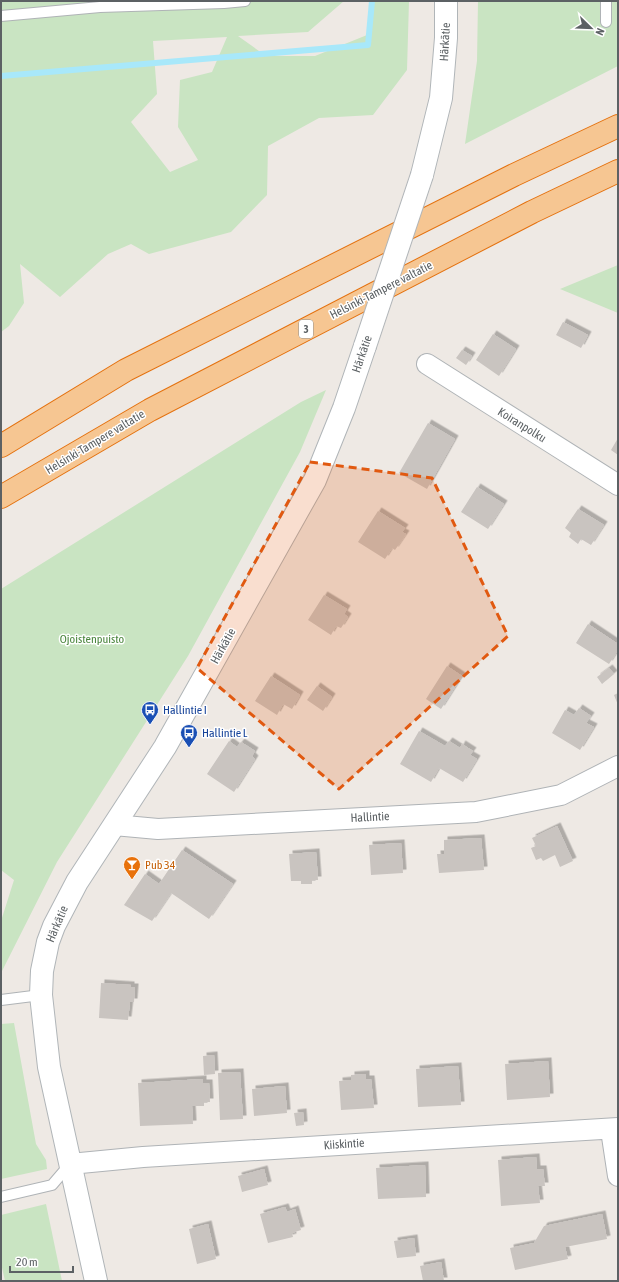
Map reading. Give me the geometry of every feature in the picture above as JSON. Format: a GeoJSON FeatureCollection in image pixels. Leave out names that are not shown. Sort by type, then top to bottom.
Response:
{"type":"FeatureCollection","features":[{"type":"Feature","properties":{"kind":"highway"},"geometry":{"type":"LineString","coordinates":[[1,446],[126,370],[514,175],[618,126]]}},
{"type":"Feature","properties":{"kind":"highway","name":"Helsinki-Tampere valtatie"},"geometry":{"type":"LineString","coordinates":[[1,497],[150,410],[532,212],[618,172]]}},
{"type":"Feature","properties":{"kind":"main road","name":"Härkätie"},"geometry":{"type":"LineString","coordinates":[[96,1281],[49,1068],[41,995],[42,971],[48,942],[54,926],[77,882],[173,733],[315,480],[344,408],[422,174],[441,98],[446,38],[446,1]]}},
{"type":"Feature","properties":{"kind":"street","name":"Koiranpolku"},"geometry":{"type":"LineString","coordinates":[[427,364],[618,485]]}},
{"type":"Feature","properties":{"kind":"street","name":"Hallintie"},"geometry":{"type":"LineString","coordinates":[[114,825],[158,829],[476,812],[560,795],[618,766]]}},
{"type":"Feature","properties":{"kind":"street","name":"Kiiskintie"},"geometry":{"type":"LineString","coordinates":[[70,1164],[143,1157],[422,1139],[615,1129]]}},
{"type":"Feature","properties":{"kind":"street"},"geometry":{"type":"LineString","coordinates":[[615,1129],[618,1176]]}},
{"type":"Feature","properties":{"kind":"lane"},"geometry":{"type":"LineString","coordinates":[[1,16],[100,7],[245,1]]}},
{"type":"Feature","properties":{"kind":"lane"},"geometry":{"type":"LineString","coordinates":[[606,1],[606,22]]}},
{"type":"Feature","properties":{"kind":"lane"},"geometry":{"type":"LineString","coordinates":[[1,1000],[41,995]]}},
{"type":"Feature","properties":{"kind":"lane"},"geometry":{"type":"LineString","coordinates":[[1,1197],[52,1185],[70,1164]]}},
{"type":"Feature","properties":{"kind":"highlighted area"},"geometry":{"type":"Polygon","coordinates":[[[310,462],[432,478],[508,636],[339,789],[197,668],[310,462]]]}},
{"type":"Feature","properties":{"kind":"green space"},"geometry":{"type":"Polygon","coordinates":[[[1,1],[344,1],[308,32],[238,36],[266,56],[315,56],[372,33],[369,1],[409,1],[407,70],[373,115],[319,118],[268,146],[267,195],[231,232],[149,254],[131,244],[108,254],[60,297],[20,264],[24,303],[9,326],[1,332],[1,1]],[[227,37],[153,41],[157,94],[131,122],[170,172],[198,160],[178,127],[180,80],[212,72],[227,37]]]}},
{"type":"Feature","properties":{"kind":"green space"},"geometry":{"type":"Polygon","coordinates":[[[478,1],[618,1],[618,66],[465,144],[477,61],[478,1]]]}},
{"type":"Feature","properties":{"kind":"green space"},"geometry":{"type":"Polygon","coordinates":[[[618,265],[618,313],[560,289],[618,265]]]}},
{"type":"Feature","properties":{"kind":"green space","name":"Ojoistenpuisto"},"geometry":{"type":"Polygon","coordinates":[[[326,390],[300,452],[188,656],[57,862],[1,973],[1,921],[14,880],[1,870],[1,589],[301,402],[326,390]]]}},
{"type":"Feature","properties":{"kind":"green space"},"geometry":{"type":"Polygon","coordinates":[[[14,1023],[36,1144],[46,1160],[47,1169],[1,1179],[1,1024],[14,1023]]]}},
{"type":"Feature","properties":{"kind":"green space"},"geometry":{"type":"Polygon","coordinates":[[[46,1204],[62,1281],[5,1281],[1,1263],[1,1215],[46,1204]]]}},
{"type":"Feature","properties":{"kind":"building"},"geometry":{"type":"Polygon","coordinates":[[[563,322],[588,335],[581,348],[556,335],[563,322]]]}},
{"type":"Feature","properties":{"kind":"building"},"geometry":{"type":"Polygon","coordinates":[[[493,334],[516,349],[499,376],[476,360],[493,334]]]}},
{"type":"Feature","properties":{"kind":"building"},"geometry":{"type":"Polygon","coordinates":[[[462,350],[472,356],[466,365],[456,358],[462,350]]]}},
{"type":"Feature","properties":{"kind":"building"},"geometry":{"type":"Polygon","coordinates":[[[428,423],[455,439],[427,489],[399,473],[428,423]]]}},
{"type":"Feature","properties":{"kind":"building"},"geometry":{"type":"Polygon","coordinates":[[[618,438],[618,455],[611,450],[618,438]]]}},
{"type":"Feature","properties":{"kind":"building"},"geometry":{"type":"Polygon","coordinates":[[[477,487],[504,504],[488,529],[461,512],[477,487]]]}},
{"type":"Feature","properties":{"kind":"building"},"geometry":{"type":"Polygon","coordinates":[[[578,509],[604,525],[591,545],[581,539],[578,544],[569,537],[571,533],[565,528],[578,509]]]}},
{"type":"Feature","properties":{"kind":"building"},"geometry":{"type":"Polygon","coordinates":[[[378,511],[405,528],[402,532],[406,534],[395,550],[392,548],[385,559],[358,542],[378,511]]]}},
{"type":"Feature","properties":{"kind":"building"},"geometry":{"type":"Polygon","coordinates":[[[324,595],[347,609],[344,614],[348,617],[341,628],[336,626],[331,635],[308,620],[324,595]]]}},
{"type":"Feature","properties":{"kind":"building"},"geometry":{"type":"Polygon","coordinates":[[[588,624],[618,644],[618,650],[609,664],[576,643],[588,624]]]}},
{"type":"Feature","properties":{"kind":"building"},"geometry":{"type":"Polygon","coordinates":[[[447,666],[462,676],[441,709],[426,699],[447,666]]]}},
{"type":"Feature","properties":{"kind":"building"},"geometry":{"type":"Polygon","coordinates":[[[609,668],[614,674],[602,684],[597,677],[609,668]]]}},
{"type":"Feature","properties":{"kind":"building"},"geometry":{"type":"Polygon","coordinates":[[[271,676],[300,695],[292,709],[283,704],[277,715],[255,701],[271,676]]]}},
{"type":"Feature","properties":{"kind":"building"},"geometry":{"type":"Polygon","coordinates":[[[317,686],[332,697],[323,711],[307,700],[317,686]]]}},
{"type":"Feature","properties":{"kind":"building"},"geometry":{"type":"Polygon","coordinates":[[[618,693],[618,705],[614,695],[618,693]]]}},
{"type":"Feature","properties":{"kind":"building"},"geometry":{"type":"Polygon","coordinates":[[[579,708],[591,716],[586,723],[594,727],[580,750],[552,733],[565,710],[574,715],[579,708]]]}},
{"type":"Feature","properties":{"kind":"building"},"geometry":{"type":"Polygon","coordinates":[[[419,731],[445,746],[449,741],[460,748],[462,744],[473,751],[470,755],[477,759],[463,782],[439,768],[431,782],[400,764],[419,731]]]}},
{"type":"Feature","properties":{"kind":"building"},"geometry":{"type":"Polygon","coordinates":[[[229,741],[237,747],[241,742],[255,751],[252,756],[255,759],[234,792],[207,774],[229,741]]]}},
{"type":"Feature","properties":{"kind":"building"},"geometry":{"type":"Polygon","coordinates":[[[557,826],[573,861],[560,867],[555,855],[543,861],[541,858],[536,860],[531,848],[536,846],[532,838],[557,826]]]}},
{"type":"Feature","properties":{"kind":"building"},"geometry":{"type":"Polygon","coordinates":[[[481,838],[484,870],[439,873],[437,854],[444,854],[444,840],[481,838]]]}},
{"type":"Feature","properties":{"kind":"building"},"geometry":{"type":"Polygon","coordinates":[[[401,843],[403,873],[371,875],[369,845],[401,843]]]}},
{"type":"Feature","properties":{"kind":"building"},"geometry":{"type":"Polygon","coordinates":[[[182,850],[233,884],[209,919],[171,893],[152,921],[124,905],[145,874],[159,884],[182,850]]]}},
{"type":"Feature","properties":{"kind":"building"},"geometry":{"type":"Polygon","coordinates":[[[316,852],[318,880],[312,880],[312,884],[301,884],[301,881],[291,881],[289,854],[316,852]]]}},
{"type":"Feature","properties":{"kind":"building"},"geometry":{"type":"Polygon","coordinates":[[[101,983],[131,985],[131,987],[135,987],[134,1002],[130,1002],[128,1020],[99,1018],[101,983]]]}},
{"type":"Feature","properties":{"kind":"building"},"geometry":{"type":"Polygon","coordinates":[[[214,1055],[215,1074],[204,1075],[203,1056],[214,1055]]]}},
{"type":"Feature","properties":{"kind":"building"},"geometry":{"type":"Polygon","coordinates":[[[548,1061],[550,1097],[507,1100],[505,1064],[548,1061]]]}},
{"type":"Feature","properties":{"kind":"building"},"geometry":{"type":"Polygon","coordinates":[[[458,1066],[461,1105],[418,1107],[416,1069],[458,1066]]]}},
{"type":"Feature","properties":{"kind":"building"},"geometry":{"type":"Polygon","coordinates":[[[240,1072],[243,1119],[220,1120],[218,1073],[240,1072]]]}},
{"type":"Feature","properties":{"kind":"building"},"geometry":{"type":"Polygon","coordinates":[[[366,1074],[366,1079],[371,1079],[374,1108],[341,1110],[339,1081],[351,1080],[351,1075],[366,1074]]]}},
{"type":"Feature","properties":{"kind":"building"},"geometry":{"type":"Polygon","coordinates":[[[203,1079],[203,1083],[209,1083],[210,1102],[204,1102],[204,1106],[192,1106],[193,1124],[140,1126],[138,1083],[203,1079]]]}},
{"type":"Feature","properties":{"kind":"building"},"geometry":{"type":"Polygon","coordinates":[[[285,1086],[287,1113],[254,1116],[252,1089],[285,1086]]]}},
{"type":"Feature","properties":{"kind":"building"},"geometry":{"type":"Polygon","coordinates":[[[303,1112],[304,1125],[296,1126],[294,1113],[303,1112]]]}},
{"type":"Feature","properties":{"kind":"building"},"geometry":{"type":"Polygon","coordinates":[[[536,1157],[537,1169],[543,1169],[545,1186],[538,1186],[540,1203],[501,1206],[498,1160],[536,1157]]]}},
{"type":"Feature","properties":{"kind":"building"},"geometry":{"type":"Polygon","coordinates":[[[425,1165],[426,1197],[378,1199],[376,1168],[425,1165]]]}},
{"type":"Feature","properties":{"kind":"building"},"geometry":{"type":"Polygon","coordinates":[[[264,1169],[268,1185],[242,1192],[238,1176],[264,1169]]]}},
{"type":"Feature","properties":{"kind":"building"},"geometry":{"type":"Polygon","coordinates":[[[285,1207],[287,1212],[295,1209],[301,1230],[292,1233],[293,1237],[268,1243],[260,1214],[285,1207]]]}},
{"type":"Feature","properties":{"kind":"building"},"geometry":{"type":"Polygon","coordinates":[[[602,1214],[607,1239],[565,1247],[568,1259],[515,1270],[510,1248],[534,1243],[544,1226],[602,1214]]]}},
{"type":"Feature","properties":{"kind":"building"},"geometry":{"type":"Polygon","coordinates":[[[208,1224],[216,1259],[197,1264],[189,1229],[208,1224]]]}},
{"type":"Feature","properties":{"kind":"building"},"geometry":{"type":"Polygon","coordinates":[[[414,1238],[416,1256],[397,1258],[394,1241],[414,1238]]]}},
{"type":"Feature","properties":{"kind":"building"},"geometry":{"type":"Polygon","coordinates":[[[441,1262],[444,1281],[423,1281],[420,1266],[441,1262]]]}},
{"type":"Feature","properties":{"kind":"waterway"},"geometry":{"type":"LineString","coordinates":[[1,76],[368,45],[372,1]]}},
{"type":"Feature","properties":{"kind":"place","name":"Hallintie I"},"geometry":{"type":"Point","coordinates":[150,725]}},
{"type":"Feature","properties":{"kind":"place","name":"Hallintie L"},"geometry":{"type":"Point","coordinates":[189,748]}},
{"type":"Feature","properties":{"kind":"place","name":"Pub 34"},"geometry":{"type":"Point","coordinates":[132,880]}}]}
